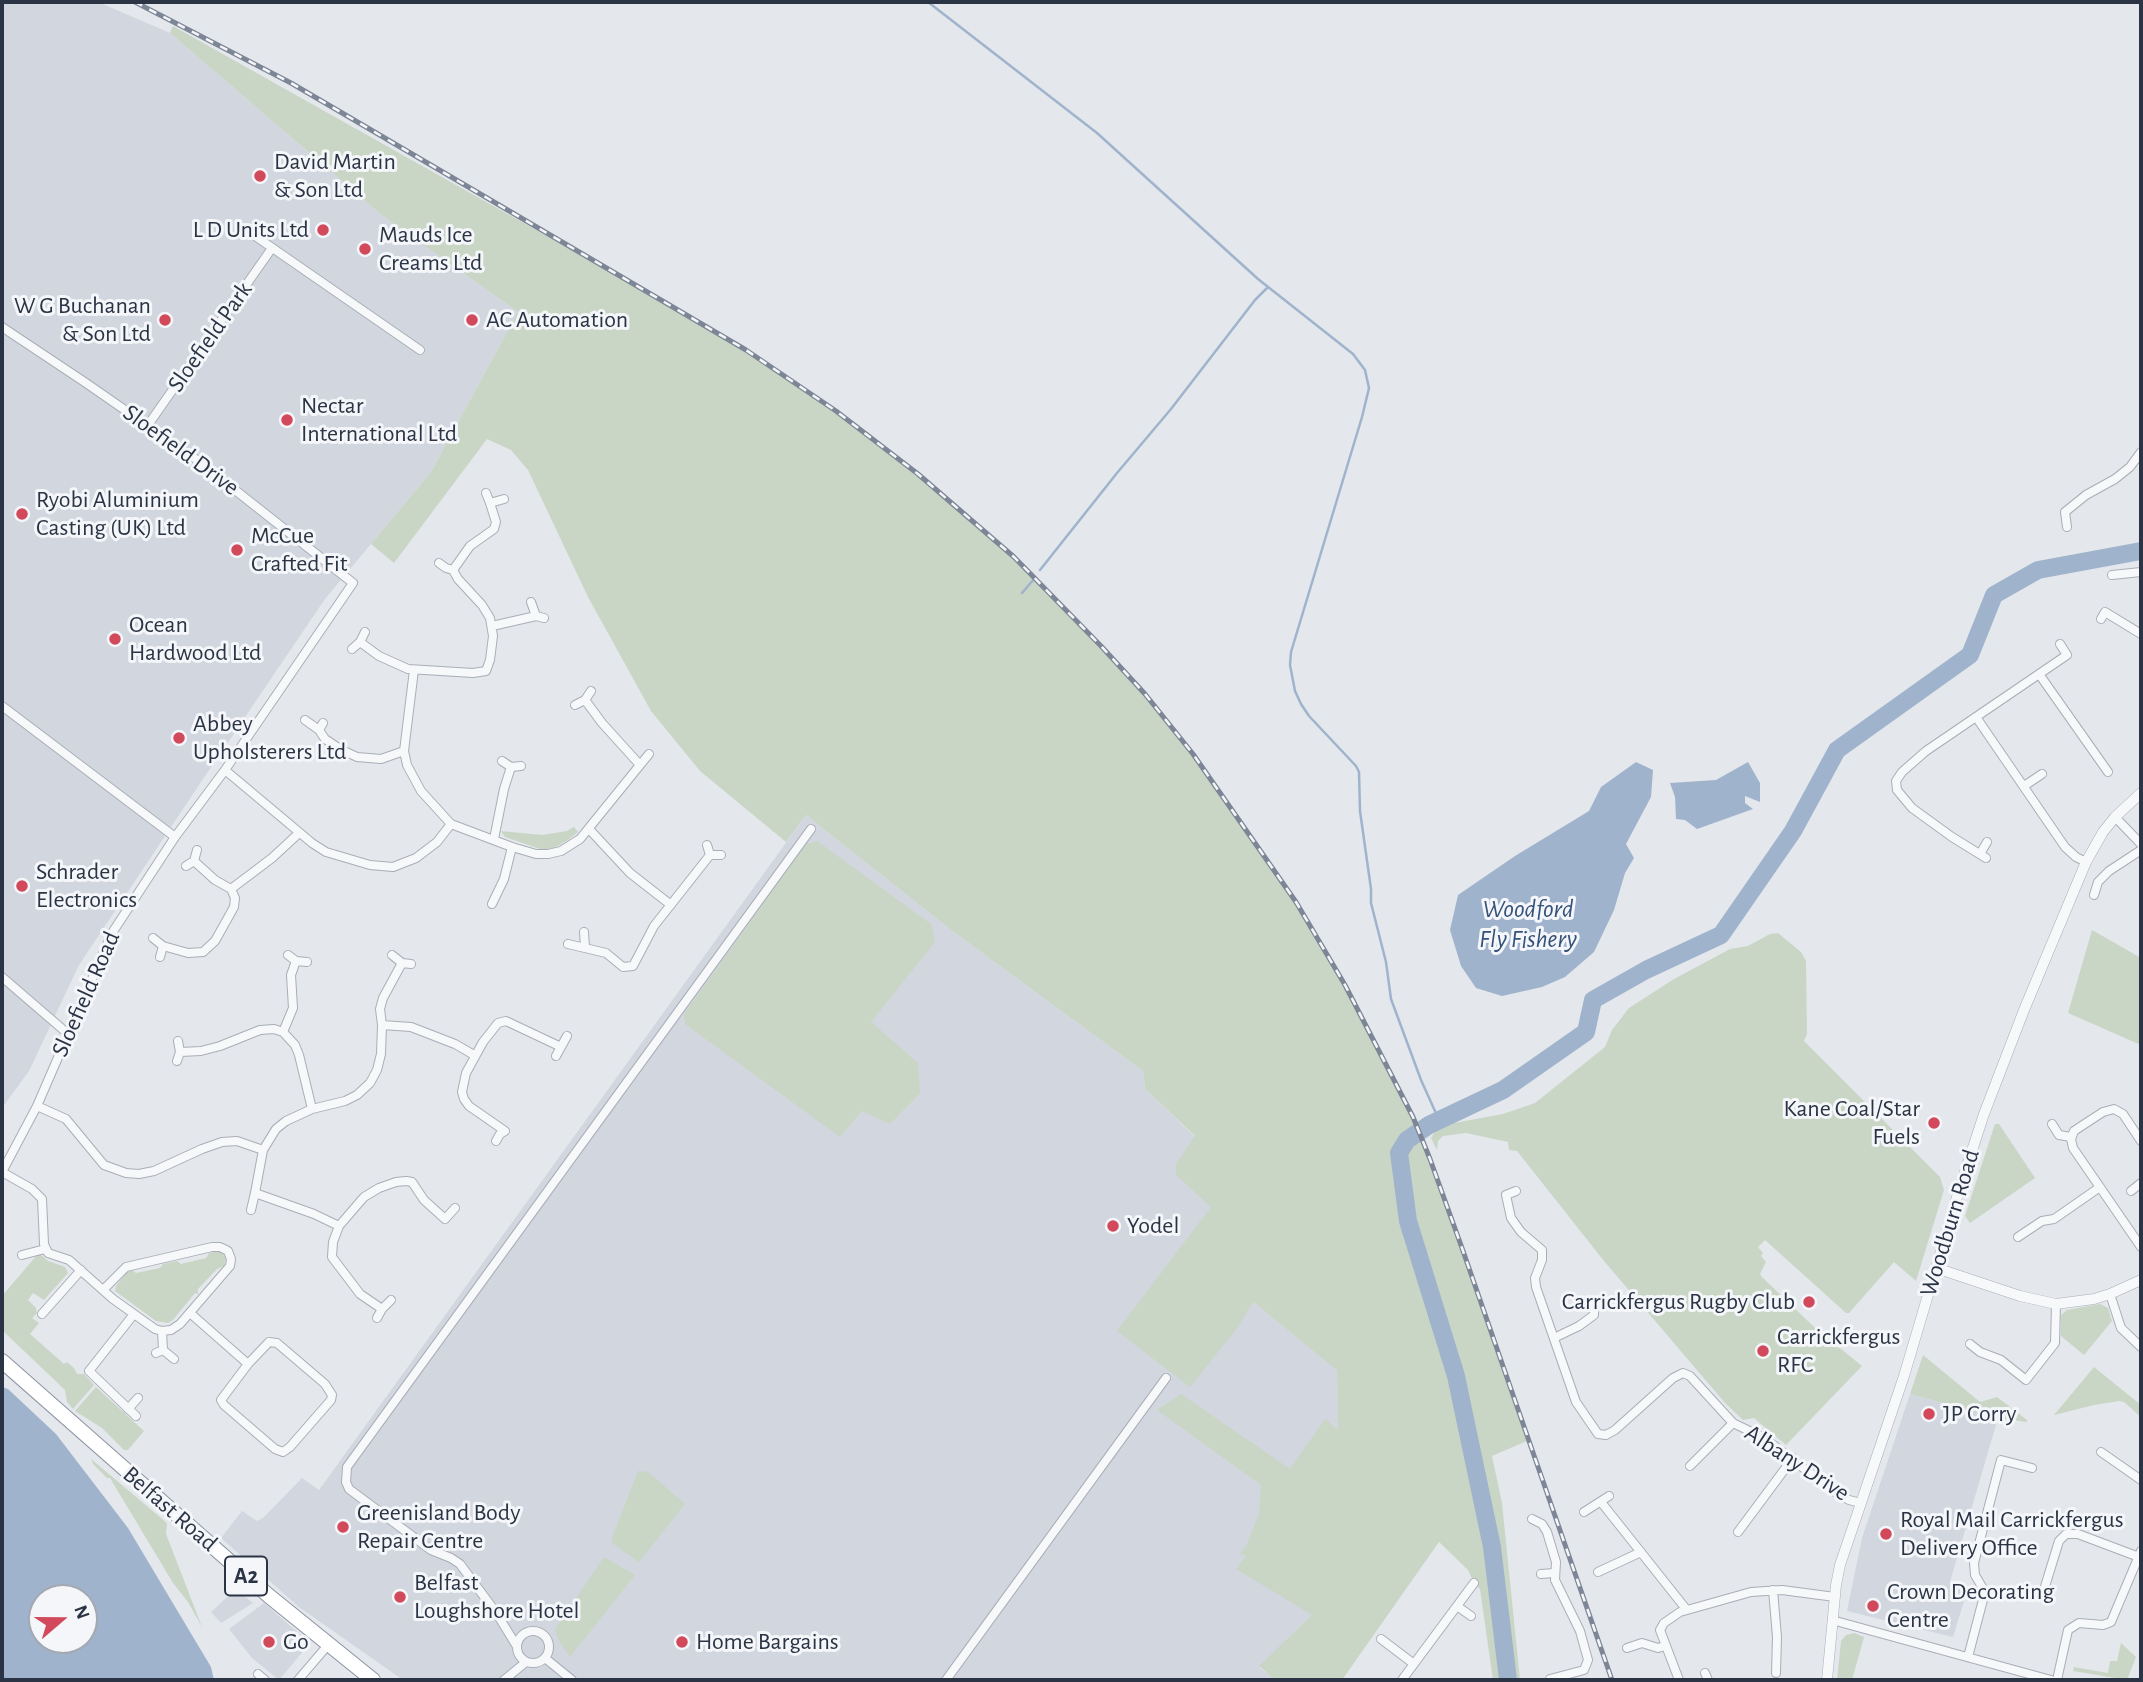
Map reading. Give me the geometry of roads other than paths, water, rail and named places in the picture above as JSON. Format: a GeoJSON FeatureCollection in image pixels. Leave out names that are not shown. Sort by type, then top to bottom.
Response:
{"type":"FeatureCollection","features":[{"type":"Feature","properties":{"kind":"highway","name":"Belfast Road"},"geometry":{"type":"LineString","coordinates":[[2,1361],[122,1468],[328,1645],[373,1680]]}},
{"type":"Feature","properties":{"kind":"street"},"geometry":{"type":"LineString","coordinates":[[244,229],[420,350]]}},
{"type":"Feature","properties":{"kind":"street","name":"Sloefield Park"},"geometry":{"type":"LineString","coordinates":[[148,425],[272,248]]}},
{"type":"Feature","properties":{"kind":"street","name":"Sloefield Drive"},"geometry":{"type":"LineString","coordinates":[[2,327],[148,425],[250,500],[353,583]]}},
{"type":"Feature","properties":{"kind":"street"},"geometry":{"type":"LineString","coordinates":[[2067,527],[2065,512],[2086,495],[2115,479],[2130,467],[2141,452]]}},
{"type":"Feature","properties":{"kind":"street"},"geometry":{"type":"LineString","coordinates":[[453,570],[470,547],[494,529],[496,522],[486,493]]}},
{"type":"Feature","properties":{"kind":"street"},"geometry":{"type":"LineString","coordinates":[[490,503],[504,499]]}},
{"type":"Feature","properties":{"kind":"street"},"geometry":{"type":"LineString","coordinates":[[360,642],[390,662],[414,670],[473,673],[486,671],[490,660],[492,626],[482,605],[453,570],[439,563]]}},
{"type":"Feature","properties":{"kind":"street"},"geometry":{"type":"LineString","coordinates":[[2112,575],[2141,572]]}},
{"type":"Feature","properties":{"kind":"street","name":"Sloefield Road"},"geometry":{"type":"LineString","coordinates":[[2,1172],[37,1106],[111,933],[353,583]]}},
{"type":"Feature","properties":{"kind":"street"},"geometry":{"type":"LineString","coordinates":[[492,626],[540,617],[531,603]]}},
{"type":"Feature","properties":{"kind":"street"},"geometry":{"type":"LineString","coordinates":[[2101,619],[2105,612],[2141,634]]}},
{"type":"Feature","properties":{"kind":"street"},"geometry":{"type":"LineString","coordinates":[[352,649],[360,642],[365,632]]}},
{"type":"Feature","properties":{"kind":"street"},"geometry":{"type":"LineString","coordinates":[[1987,842],[1983,856],[1912,808],[1895,784],[1899,775],[1926,751],[2067,655],[2060,644]]}},
{"type":"Feature","properties":{"kind":"street"},"geometry":{"type":"LineString","coordinates":[[414,670],[404,751],[407,765],[421,791],[451,824],[512,847],[536,854],[553,853],[573,844],[589,829],[649,754]]}},
{"type":"Feature","properties":{"kind":"street"},"geometry":{"type":"LineString","coordinates":[[2039,674],[2108,772]]}},
{"type":"Feature","properties":{"kind":"street"},"geometry":{"type":"LineString","coordinates":[[575,705],[585,700],[591,691]]}},
{"type":"Feature","properties":{"kind":"street"},"geometry":{"type":"LineString","coordinates":[[585,700],[640,765]]}},
{"type":"Feature","properties":{"kind":"street"},"geometry":{"type":"LineString","coordinates":[[2,706],[175,837]]}},
{"type":"Feature","properties":{"kind":"street"},"geometry":{"type":"LineString","coordinates":[[1976,717],[2066,847],[2086,862]]}},
{"type":"Feature","properties":{"kind":"street"},"geometry":{"type":"LineString","coordinates":[[305,720],[321,727],[332,744],[357,757],[381,759],[404,751]]}},
{"type":"Feature","properties":{"kind":"street"},"geometry":{"type":"LineString","coordinates":[[502,761],[511,767],[521,766]]}},
{"type":"Feature","properties":{"kind":"street"},"geometry":{"type":"LineString","coordinates":[[495,839],[511,767]]}},
{"type":"Feature","properties":{"kind":"street"},"geometry":{"type":"LineString","coordinates":[[225,770],[298,834],[326,852],[378,867],[393,867],[425,853],[451,824]]}},
{"type":"Feature","properties":{"kind":"street"},"geometry":{"type":"LineString","coordinates":[[2024,786],[2042,774]]}},
{"type":"Feature","properties":{"kind":"street","name":"Woodburn Road"},"geometry":{"type":"LineString","coordinates":[[1827,1680],[1838,1573],[1904,1376],[1972,1149],[2024,1010],[2086,862],[2103,832],[2141,793]]}},
{"type":"Feature","properties":{"kind":"street"},"geometry":{"type":"LineString","coordinates":[[2115,817],[2141,844]]}},
{"type":"Feature","properties":{"kind":"street"},"geometry":{"type":"LineString","coordinates":[[589,829],[630,873],[671,905]]}},
{"type":"Feature","properties":{"kind":"street"},"geometry":{"type":"LineString","coordinates":[[497,1614],[518,1630],[536,1631],[545,1637],[549,1648],[545,1658],[536,1663],[526,1662],[519,1656],[516,1645],[497,1614],[460,1564],[431,1550],[349,1489],[346,1482],[347,1467],[811,829]]}},
{"type":"Feature","properties":{"kind":"street"},"geometry":{"type":"LineString","coordinates":[[232,889],[298,834]]}},
{"type":"Feature","properties":{"kind":"street"},"geometry":{"type":"LineString","coordinates":[[707,845],[710,855]]}},
{"type":"Feature","properties":{"kind":"street"},"geometry":{"type":"LineString","coordinates":[[492,904],[504,879],[512,847]]}},
{"type":"Feature","properties":{"kind":"street"},"geometry":{"type":"LineString","coordinates":[[153,938],[163,946],[192,954],[200,953],[208,949],[233,912],[235,898],[232,889],[190,864],[197,850]]}},
{"type":"Feature","properties":{"kind":"street"},"geometry":{"type":"LineString","coordinates":[[2094,894],[2098,882],[2109,871],[2141,850]]}},
{"type":"Feature","properties":{"kind":"street"},"geometry":{"type":"LineString","coordinates":[[568,944],[606,953],[623,967],[634,966],[654,926],[710,855]]}},
{"type":"Feature","properties":{"kind":"street"},"geometry":{"type":"LineString","coordinates":[[710,855],[721,855]]}},
{"type":"Feature","properties":{"kind":"street"},"geometry":{"type":"LineString","coordinates":[[584,932],[585,947]]}},
{"type":"Feature","properties":{"kind":"street"},"geometry":{"type":"LineString","coordinates":[[160,957],[163,946]]}},
{"type":"Feature","properties":{"kind":"street"},"geometry":{"type":"LineString","coordinates":[[288,955],[296,961],[307,962]]}},
{"type":"Feature","properties":{"kind":"street"},"geometry":{"type":"LineString","coordinates":[[251,1210],[263,1150],[276,1129],[286,1121],[312,1109],[345,1101],[357,1095],[370,1083],[381,1054],[380,1009],[383,998],[406,963],[392,955]]}},
{"type":"Feature","properties":{"kind":"street"},"geometry":{"type":"LineString","coordinates":[[283,1032],[293,1008],[291,975],[296,961]]}},
{"type":"Feature","properties":{"kind":"street"},"geometry":{"type":"LineString","coordinates":[[2,977],[67,1033]]}},
{"type":"Feature","properties":{"kind":"street"},"geometry":{"type":"LineString","coordinates":[[496,1141],[505,1131],[469,1106],[462,1092],[474,1055],[498,1023],[506,1021],[559,1046]]}},
{"type":"Feature","properties":{"kind":"street"},"geometry":{"type":"LineString","coordinates":[[382,1025],[411,1027],[455,1044],[474,1055]]}},
{"type":"Feature","properties":{"kind":"street"},"geometry":{"type":"LineString","coordinates":[[178,1041],[179,1057],[220,1046],[260,1030],[274,1029],[283,1032],[295,1045],[299,1055],[312,1109]]}},
{"type":"Feature","properties":{"kind":"street"},"geometry":{"type":"LineString","coordinates":[[556,1055],[567,1036]]}},
{"type":"Feature","properties":{"kind":"street"},"geometry":{"type":"LineString","coordinates":[[37,1106],[66,1119],[104,1164],[126,1173],[154,1171],[222,1142],[237,1142],[263,1150]]}},
{"type":"Feature","properties":{"kind":"street"},"geometry":{"type":"LineString","coordinates":[[2141,1141],[2123,1114],[2114,1109],[2106,1110],[2076,1130],[2071,1138],[2073,1147],[2141,1247]]}},
{"type":"Feature","properties":{"kind":"street"},"geometry":{"type":"LineString","coordinates":[[2052,1124],[2059,1135],[2071,1138]]}},
{"type":"Feature","properties":{"kind":"street"},"geometry":{"type":"LineString","coordinates":[[2,1172],[32,1189],[41,1199],[45,1249],[48,1254],[69,1260],[103,1290],[155,1329],[171,1330],[180,1324],[230,1266],[231,1259],[228,1251],[212,1247],[126,1267],[103,1290]]}},
{"type":"Feature","properties":{"kind":"street"},"geometry":{"type":"LineString","coordinates":[[382,1309],[360,1294],[332,1257],[333,1242],[339,1226],[364,1197],[379,1188],[406,1181],[412,1182],[445,1224],[455,1208]]}},
{"type":"Feature","properties":{"kind":"street"},"geometry":{"type":"LineString","coordinates":[[2131,1191],[2141,1183]]}},
{"type":"Feature","properties":{"kind":"street"},"geometry":{"type":"LineString","coordinates":[[2018,1237],[2042,1221],[2054,1219],[2100,1187]]}},
{"type":"Feature","properties":{"kind":"street","name":"Albany Drive"},"geometry":{"type":"LineString","coordinates":[[1516,1191],[1502,1195],[1514,1224],[1542,1250],[1542,1260],[1535,1282],[1576,1402],[1598,1434],[1606,1435],[1615,1430],[1673,1378],[1683,1373],[1690,1376],[1733,1423],[1764,1438],[1835,1492],[1861,1503]]}},
{"type":"Feature","properties":{"kind":"street"},"geometry":{"type":"LineString","coordinates":[[255,1193],[339,1226]]}},
{"type":"Feature","properties":{"kind":"street"},"geometry":{"type":"LineString","coordinates":[[22,1255],[45,1249]]}},
{"type":"Feature","properties":{"kind":"street"},"geometry":{"type":"LineString","coordinates":[[1936,1268],[2020,1296],[2056,1304],[2094,1299],[2141,1280]]}},
{"type":"Feature","properties":{"kind":"street"},"geometry":{"type":"LineString","coordinates":[[42,1314],[81,1270]]}},
{"type":"Feature","properties":{"kind":"street"},"geometry":{"type":"LineString","coordinates":[[2110,1294],[2121,1328],[2141,1347]]}},
{"type":"Feature","properties":{"kind":"street"},"geometry":{"type":"LineString","coordinates":[[377,1318],[391,1300]]}},
{"type":"Feature","properties":{"kind":"street"},"geometry":{"type":"LineString","coordinates":[[1970,1344],[1980,1352],[2001,1360],[2026,1380],[2055,1343],[2056,1304]]}},
{"type":"Feature","properties":{"kind":"street"},"geometry":{"type":"LineString","coordinates":[[190,1313],[248,1364]]}},
{"type":"Feature","properties":{"kind":"street"},"geometry":{"type":"LineString","coordinates":[[134,1314],[89,1371],[136,1416]]}},
{"type":"Feature","properties":{"kind":"street"},"geometry":{"type":"LineString","coordinates":[[1554,1338],[1596,1314]]}},
{"type":"Feature","properties":{"kind":"street"},"geometry":{"type":"LineString","coordinates":[[162,1331],[159,1352],[174,1359]]}},
{"type":"Feature","properties":{"kind":"street"},"geometry":{"type":"LineString","coordinates":[[273,1342],[331,1391],[331,1401],[285,1451],[275,1448],[221,1402],[224,1393],[248,1364],[267,1343],[273,1342]]}},
{"type":"Feature","properties":{"kind":"street"},"geometry":{"type":"LineString","coordinates":[[946,1680],[1166,1378]]}},
{"type":"Feature","properties":{"kind":"street"},"geometry":{"type":"LineString","coordinates":[[128,1409],[138,1398]]}},
{"type":"Feature","properties":{"kind":"street","name":"Albany Drive"},"geometry":{"type":"LineString","coordinates":[[1690,1466],[1733,1423]]}},
{"type":"Feature","properties":{"kind":"street"},"geometry":{"type":"LineString","coordinates":[[2101,1452],[2141,1480]]}},
{"type":"Feature","properties":{"kind":"street"},"geometry":{"type":"LineString","coordinates":[[1738,1532],[1793,1458]]}},
{"type":"Feature","properties":{"kind":"street"},"geometry":{"type":"LineString","coordinates":[[1968,1657],[1985,1592],[1975,1575],[1974,1563],[1998,1460],[2032,1468]]}},
{"type":"Feature","properties":{"kind":"street"},"geometry":{"type":"LineString","coordinates":[[1584,1512],[1605,1499],[1641,1552],[1686,1609]]}},
{"type":"Feature","properties":{"kind":"street"},"geometry":{"type":"LineString","coordinates":[[1532,1519],[1542,1524],[1547,1532],[1556,1562],[1554,1573],[1559,1591],[1580,1631],[1588,1660],[1584,1670],[1563,1678],[1550,1679]]}},
{"type":"Feature","properties":{"kind":"street"},"geometry":{"type":"LineString","coordinates":[[2043,1593],[2059,1541],[2066,1534],[2078,1534],[2140,1554],[2111,1622],[2103,1625],[2079,1623],[2068,1630],[2057,1680]]}},
{"type":"Feature","properties":{"kind":"street"},"geometry":{"type":"LineString","coordinates":[[1598,1572],[1641,1552]]}},
{"type":"Feature","properties":{"kind":"street"},"geometry":{"type":"LineString","coordinates":[[1541,1574],[1554,1573]]}},
{"type":"Feature","properties":{"kind":"street"},"geometry":{"type":"LineString","coordinates":[[1402,1680],[1474,1583]]}},
{"type":"Feature","properties":{"kind":"street"},"geometry":{"type":"LineString","coordinates":[[1773,1590],[1777,1637],[1776,1673]]}},
{"type":"Feature","properties":{"kind":"street"},"geometry":{"type":"LineString","coordinates":[[1679,1680],[1660,1633],[1661,1626],[1668,1619],[1686,1609],[1751,1592],[1773,1590],[1835,1597]]}},
{"type":"Feature","properties":{"kind":"street"},"geometry":{"type":"LineString","coordinates":[[1457,1605],[1471,1616]]}},
{"type":"Feature","properties":{"kind":"street"},"geometry":{"type":"LineString","coordinates":[[1832,1620],[1968,1657],[2023,1677],[2051,1680]]}},
{"type":"Feature","properties":{"kind":"street"},"geometry":{"type":"LineString","coordinates":[[516,1645],[521,1636],[530,1631]]}},
{"type":"Feature","properties":{"kind":"street"},"geometry":{"type":"LineString","coordinates":[[1381,1639],[1414,1664]]}},
{"type":"Feature","properties":{"kind":"street"},"geometry":{"type":"LineString","coordinates":[[1627,1648],[1642,1643],[1659,1648],[1665,1646]]}},
{"type":"Feature","properties":{"kind":"street"},"geometry":{"type":"LineString","coordinates":[[298,1680],[328,1645]]}},
{"type":"Feature","properties":{"kind":"street"},"geometry":{"type":"LineString","coordinates":[[507,1677],[519,1656]]}},
{"type":"Feature","properties":{"kind":"street"},"geometry":{"type":"LineString","coordinates":[[545,1658],[572,1680]]}},
{"type":"Feature","properties":{"kind":"street"},"geometry":{"type":"LineString","coordinates":[[507,1677],[526,1662]]}},
{"type":"Feature","properties":{"kind":"water","name":"Woodford Fly Fishery"},"geometry":{"type":"Polygon","coordinates":[[[1636,762],[1653,770],[1651,797],[1626,844],[1634,858],[1625,873],[1614,910],[1594,952],[1565,977],[1542,987],[1502,996],[1476,988],[1461,966],[1450,930],[1458,895],[1589,811],[1601,787],[1636,762]]]}},
{"type":"Feature","properties":{"kind":"water"},"geometry":{"type":"Polygon","coordinates":[[[1748,762],[1760,783],[1760,802],[1745,796],[1745,803],[1753,809],[1697,829],[1685,820],[1676,819],[1675,797],[1670,783],[1716,780],[1748,762]]]}},
{"type":"Feature","properties":{"kind":"water"},"geometry":{"type":"Polygon","coordinates":[[[2,1387],[8,1389],[56,1434],[128,1528],[211,1667],[214,1680],[2,1680],[2,1387]]]}},
{"type":"Feature","properties":{"kind":"waterway"},"geometry":{"type":"LineString","coordinates":[[928,2],[1097,133],[1258,279],[1353,354],[1365,370],[1369,388],[1362,417],[1291,652],[1290,665],[1295,691],[1301,704],[1359,772],[1360,811],[1371,903],[1386,962],[1391,999],[1439,1120]]}},
{"type":"Feature","properties":{"kind":"waterway"},"geometry":{"type":"LineString","coordinates":[[1040,570],[1268,287]]}},
{"type":"Feature","properties":{"kind":"waterway"},"geometry":{"type":"LineString","coordinates":[[1508,1680],[1492,1547],[1456,1376],[1408,1221],[1399,1153],[1407,1140],[1429,1125],[1503,1090],[1586,1032],[1593,1000],[1646,970],[1721,935],[1793,831],[1837,750],[1970,655],[1994,595],[2038,570],[2141,551]]}},
{"type":"Feature","properties":{"kind":"waterway"},"geometry":{"type":"LineString","coordinates":[[1022,593],[1034,579]]}},
{"type":"Feature","properties":{"kind":"railway"},"geometry":{"type":"LineString","coordinates":[[135,2],[291,83],[746,350],[836,411],[918,474],[1014,557],[1145,694],[1193,754],[1296,902],[1345,985],[1413,1117],[1462,1248],[1612,1680]]}},
{"type":"Feature","properties":{"kind":"place","name":"David Martin & Son Ltd"},"geometry":{"type":"Point","coordinates":[260,176]}},
{"type":"Feature","properties":{"kind":"place","name":"L D Units Ltd"},"geometry":{"type":"Point","coordinates":[323,230]}},
{"type":"Feature","properties":{"kind":"place","name":"Mauds Ice Creams Ltd"},"geometry":{"type":"Point","coordinates":[365,249]}},
{"type":"Feature","properties":{"kind":"place","name":"W G Buchanan & Son Ltd"},"geometry":{"type":"Point","coordinates":[165,320]}},
{"type":"Feature","properties":{"kind":"place","name":"AC Automation"},"geometry":{"type":"Point","coordinates":[472,320]}},
{"type":"Feature","properties":{"kind":"place","name":"Nectar International Ltd"},"geometry":{"type":"Point","coordinates":[287,420]}},
{"type":"Feature","properties":{"kind":"place","name":"Ryobi Aluminium Casting (UK) Ltd"},"geometry":{"type":"Point","coordinates":[22,514]}},
{"type":"Feature","properties":{"kind":"place","name":"McCue Crafted Fit"},"geometry":{"type":"Point","coordinates":[237,550]}},
{"type":"Feature","properties":{"kind":"place","name":"Ocean Hardwood Ltd"},"geometry":{"type":"Point","coordinates":[115,639]}},
{"type":"Feature","properties":{"kind":"place","name":"Abbey Upholsterers Ltd"},"geometry":{"type":"Point","coordinates":[179,738]}},
{"type":"Feature","properties":{"kind":"place","name":"Schrader Electronics"},"geometry":{"type":"Point","coordinates":[22,886]}},
{"type":"Feature","properties":{"kind":"place","name":"Kane Coal/Star Fuels"},"geometry":{"type":"Point","coordinates":[1934,1123]}},
{"type":"Feature","properties":{"kind":"place","name":"Yodel"},"geometry":{"type":"Point","coordinates":[1113,1226]}},
{"type":"Feature","properties":{"kind":"place","name":"Carrickfergus Rugby Club"},"geometry":{"type":"Point","coordinates":[1809,1302]}},
{"type":"Feature","properties":{"kind":"place","name":"Carrickfergus RFC"},"geometry":{"type":"Point","coordinates":[1763,1351]}},
{"type":"Feature","properties":{"kind":"place","name":"JP Corry"},"geometry":{"type":"Point","coordinates":[1929,1414]}},
{"type":"Feature","properties":{"kind":"place","name":"Greenisland Body Repair Centre"},"geometry":{"type":"Point","coordinates":[343,1527]}},
{"type":"Feature","properties":{"kind":"place","name":"Royal Mail Carrickfergus Delivery Office"},"geometry":{"type":"Point","coordinates":[1886,1534]}},
{"type":"Feature","properties":{"kind":"place","name":"Belfast Loughshore Hotel"},"geometry":{"type":"Point","coordinates":[400,1597]}},
{"type":"Feature","properties":{"kind":"place","name":"Crown Decorating Centre"},"geometry":{"type":"Point","coordinates":[1873,1606]}},
{"type":"Feature","properties":{"kind":"place","name":"Go"},"geometry":{"type":"Point","coordinates":[269,1642]}},
{"type":"Feature","properties":{"kind":"place","name":"Home Bargains"},"geometry":{"type":"Point","coordinates":[682,1642]}}]}
